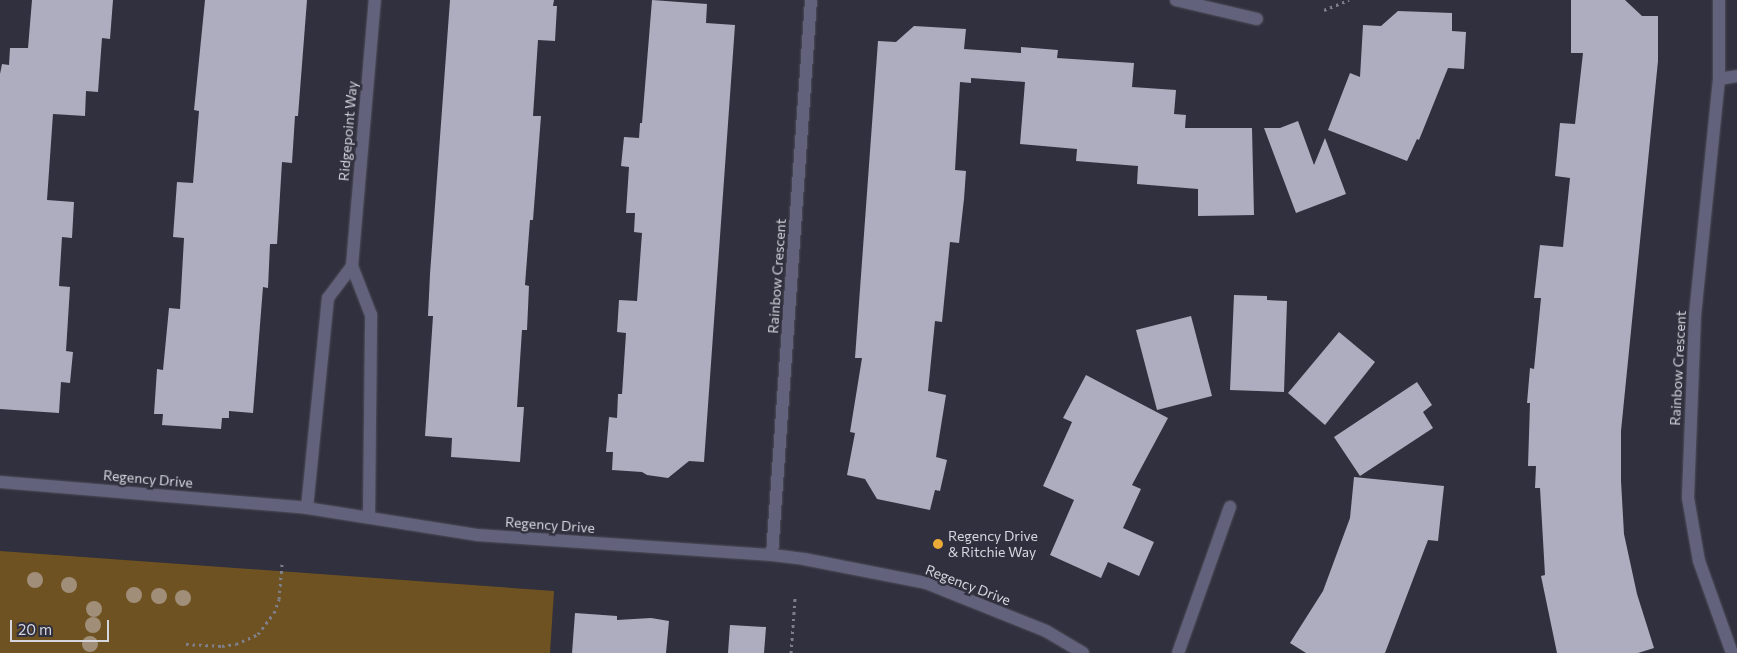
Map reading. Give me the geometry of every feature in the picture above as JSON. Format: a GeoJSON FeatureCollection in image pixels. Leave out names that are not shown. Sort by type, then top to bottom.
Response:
{"type":"FeatureCollection","features":[{"type":"Feature","properties":{"kind":"street","name":"Ridgepoint Way"},"geometry":{"type":"LineString","coordinates":[[369,517],[371,315],[352,266],[375,0]]}},
{"type":"Feature","properties":{"kind":"street","name":"Rainbow Crescent"},"geometry":{"type":"LineString","coordinates":[[772,555],[811,0]]}},
{"type":"Feature","properties":{"kind":"street"},"geometry":{"type":"LineString","coordinates":[[1176,0],[1257,19]]}},
{"type":"Feature","properties":{"kind":"street","name":"Rainbow Crescent"},"geometry":{"type":"LineString","coordinates":[[1719,0],[1719,79],[1695,315],[1688,498],[1700,561],[1732,653]]}},
{"type":"Feature","properties":{"kind":"street"},"geometry":{"type":"LineString","coordinates":[[1719,79],[1737,76]]}},
{"type":"Feature","properties":{"kind":"street"},"geometry":{"type":"LineString","coordinates":[[306,508],[328,298],[352,266]]}},
{"type":"Feature","properties":{"kind":"street","name":"Regency Drive"},"geometry":{"type":"LineString","coordinates":[[0,482],[306,508],[477,535],[772,555],[926,583],[1046,631],[1083,653]]}},
{"type":"Feature","properties":{"kind":"street"},"geometry":{"type":"LineString","coordinates":[[1178,653],[1230,508]]}},
{"type":"Feature","properties":{"kind":"path"},"geometry":{"type":"LineString","coordinates":[[1324,10],[1349,0]]}},
{"type":"Feature","properties":{"kind":"path"},"geometry":{"type":"LineString","coordinates":[[186,644],[222,646],[236,644],[258,634],[274,614],[279,599],[282,561]]}},
{"type":"Feature","properties":{"kind":"path"},"geometry":{"type":"LineString","coordinates":[[791,653],[795,598]]}},
{"type":"Feature","properties":{"kind":"shaded area"},"geometry":{"type":"Polygon","coordinates":[[[0,551],[554,591],[550,653],[0,653],[0,551]]]}},
{"type":"Feature","properties":{"kind":"building"},"geometry":{"type":"Polygon","coordinates":[[[32,0],[113,0],[110,39],[102,38],[98,92],[86,91],[85,116],[53,114],[47,200],[74,202],[72,238],[62,237],[59,286],[70,287],[66,351],[73,352],[70,383],[61,382],[59,413],[0,409],[0,74],[2,64],[9,65],[10,48],[28,48],[32,0]]]}},
{"type":"Feature","properties":{"kind":"building"},"geometry":{"type":"Polygon","coordinates":[[[205,0],[307,0],[298,116],[295,116],[292,163],[282,162],[277,244],[270,244],[268,288],[263,287],[253,413],[229,411],[229,418],[222,418],[221,429],[162,425],[163,414],[154,414],[157,369],[163,370],[169,308],[180,309],[184,238],[173,237],[177,182],[193,183],[199,111],[194,110],[205,0]]]}},
{"type":"Feature","properties":{"kind":"building"},"geometry":{"type":"Polygon","coordinates":[[[450,0],[554,0],[553,6],[557,6],[555,41],[538,40],[533,116],[541,116],[533,220],[530,220],[525,285],[529,286],[527,330],[522,330],[517,407],[524,407],[520,462],[451,457],[452,438],[425,436],[433,316],[428,316],[430,274],[450,0]]]}},
{"type":"Feature","properties":{"kind":"building"},"geometry":{"type":"Polygon","coordinates":[[[652,0],[707,4],[706,23],[735,25],[704,462],[689,461],[668,478],[647,475],[642,472],[612,470],[613,452],[606,452],[609,417],[617,418],[618,394],[622,394],[626,333],[617,332],[619,300],[637,301],[642,233],[634,232],[635,213],[626,213],[629,167],[621,166],[624,137],[639,138],[640,123],[642,123],[652,0]]]}},
{"type":"Feature","properties":{"kind":"building"},"geometry":{"type":"Polygon","coordinates":[[[1571,0],[1625,0],[1642,16],[1658,16],[1658,61],[1621,431],[1624,534],[1637,594],[1654,648],[1638,653],[1557,653],[1541,576],[1545,575],[1540,488],[1535,488],[1536,466],[1528,466],[1530,403],[1527,403],[1530,368],[1534,369],[1541,298],[1534,298],[1540,245],[1563,247],[1570,178],[1555,176],[1560,123],[1575,124],[1583,53],[1571,53],[1571,0]]]}},
{"type":"Feature","properties":{"kind":"building"},"geometry":{"type":"Polygon","coordinates":[[[1398,11],[1452,13],[1452,31],[1466,32],[1464,69],[1448,68],[1419,140],[1417,139],[1407,161],[1328,130],[1350,73],[1360,77],[1363,25],[1381,26],[1398,11]]]}},
{"type":"Feature","properties":{"kind":"building"},"geometry":{"type":"Polygon","coordinates":[[[914,26],[966,29],[964,49],[1021,53],[1021,47],[1058,50],[1057,58],[1134,63],[1132,87],[1176,90],[1174,114],[1186,115],[1185,128],[1252,128],[1254,215],[1198,216],[1198,189],[1137,184],[1138,166],[1076,161],[1077,149],[1020,144],[1025,82],[971,78],[971,83],[960,82],[955,170],[966,171],[964,199],[959,243],[950,242],[942,322],[935,321],[928,391],[946,395],[936,457],[947,460],[940,491],[935,490],[930,510],[877,499],[865,479],[847,475],[855,433],[850,432],[862,358],[855,358],[878,41],[896,42],[914,26]]]}},
{"type":"Feature","properties":{"kind":"building"},"geometry":{"type":"Polygon","coordinates":[[[1298,121],[1314,165],[1325,138],[1346,194],[1296,213],[1264,128],[1280,128],[1298,121]]]}},
{"type":"Feature","properties":{"kind":"building"},"geometry":{"type":"Polygon","coordinates":[[[1234,295],[1267,296],[1267,300],[1287,301],[1284,392],[1230,390],[1234,295]]]}},
{"type":"Feature","properties":{"kind":"building"},"geometry":{"type":"Polygon","coordinates":[[[1191,316],[1212,396],[1157,410],[1136,330],[1191,316]]]}},
{"type":"Feature","properties":{"kind":"building"},"geometry":{"type":"Polygon","coordinates":[[[1339,332],[1375,362],[1325,425],[1288,393],[1339,332]]]}},
{"type":"Feature","properties":{"kind":"building"},"geometry":{"type":"Polygon","coordinates":[[[1086,375],[1168,418],[1132,485],[1141,489],[1123,528],[1154,542],[1139,576],[1108,562],[1101,578],[1050,555],[1074,500],[1043,486],[1072,422],[1063,418],[1086,375]]]}},
{"type":"Feature","properties":{"kind":"building"},"geometry":{"type":"Polygon","coordinates":[[[1417,382],[1432,405],[1423,412],[1433,428],[1360,476],[1334,437],[1417,382]]]}},
{"type":"Feature","properties":{"kind":"building"},"geometry":{"type":"Polygon","coordinates":[[[1354,477],[1444,486],[1438,541],[1428,540],[1385,653],[1306,653],[1290,643],[1323,591],[1350,518],[1354,477]]]}},
{"type":"Feature","properties":{"kind":"building"},"geometry":{"type":"Polygon","coordinates":[[[575,613],[617,616],[617,620],[651,618],[669,621],[666,653],[572,653],[575,613]]]}},
{"type":"Feature","properties":{"kind":"building"},"geometry":{"type":"Polygon","coordinates":[[[730,625],[766,627],[764,653],[728,653],[730,625]]]}},
{"type":"Feature","properties":{"kind":"place","name":"Regency Drive & Ritchie Way"},"geometry":{"type":"Point","coordinates":[938,544]}}]}
